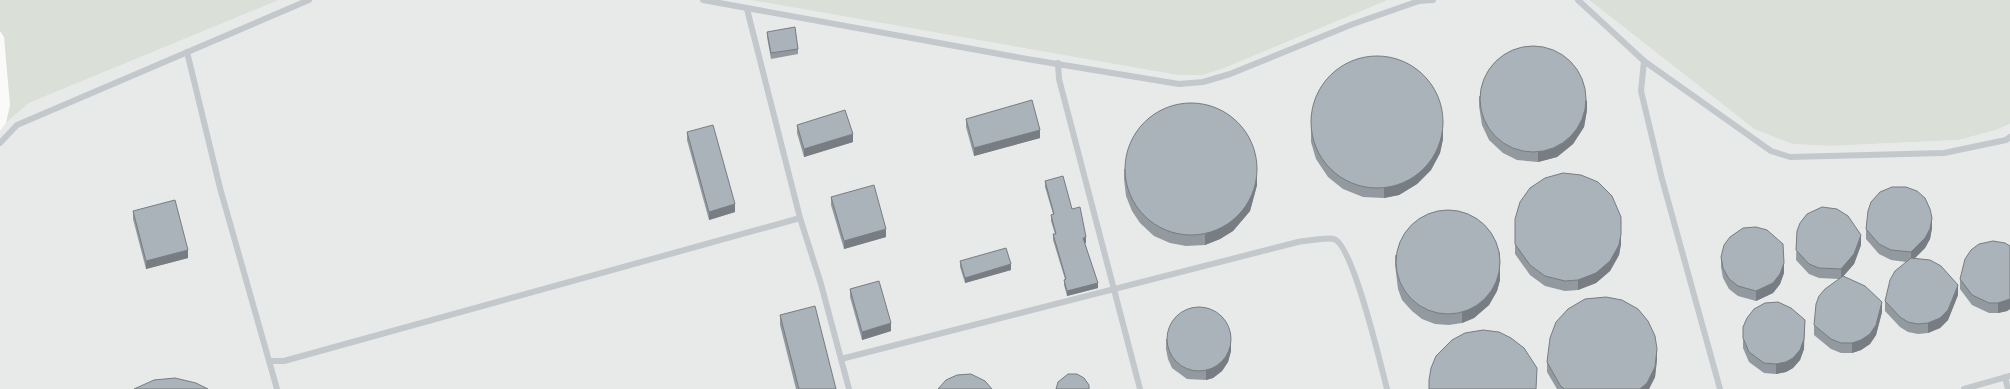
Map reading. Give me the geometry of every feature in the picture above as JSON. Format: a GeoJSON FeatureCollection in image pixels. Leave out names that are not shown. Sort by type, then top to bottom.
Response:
{"type":"FeatureCollection","features":[{"type":"Feature","properties":{"kind":"lane"},"geometry":{"type":"LineString","coordinates":[[0,143],[17,125],[309,0]]}},
{"type":"Feature","properties":{"kind":"lane"},"geometry":{"type":"LineString","coordinates":[[703,0],[747,9],[1178,84],[1203,82],[1230,74],[1353,24],[1419,1],[1433,0]]}},
{"type":"Feature","properties":{"kind":"lane"},"geometry":{"type":"LineString","coordinates":[[1578,0],[1644,61],[1771,151],[1790,157],[1944,153],[2008,138],[2010,146]]}},
{"type":"Feature","properties":{"kind":"lane"},"geometry":{"type":"LineString","coordinates":[[747,9],[800,218],[822,284],[849,389]]}},
{"type":"Feature","properties":{"kind":"lane"},"geometry":{"type":"LineString","coordinates":[[187,52],[220,188],[277,389]]}},
{"type":"Feature","properties":{"kind":"lane"},"geometry":{"type":"LineString","coordinates":[[1644,61],[1641,91],[1662,179],[1720,389]]}},
{"type":"Feature","properties":{"kind":"lane"},"geometry":{"type":"LineString","coordinates":[[1058,63],[1059,80],[1140,389]]}},
{"type":"Feature","properties":{"kind":"lane"},"geometry":{"type":"LineString","coordinates":[[270,361],[284,360],[800,218]]}},
{"type":"Feature","properties":{"kind":"lane"},"geometry":{"type":"LineString","coordinates":[[841,359],[1298,242],[1334,238],[1342,244],[1360,289],[1387,389]]}},
{"type":"Feature","properties":{"kind":"lane"},"geometry":{"type":"LineString","coordinates":[[1964,389],[2008,377],[2008,389]]}},
{"type":"Feature","properties":{"kind":"shaded area"},"geometry":{"type":"Polygon","coordinates":[[[0,0],[279,0],[29,103],[6,123],[10,105],[4,37],[0,31],[0,0]]]}},
{"type":"Feature","properties":{"kind":"shaded area"},"geometry":{"type":"Polygon","coordinates":[[[279,0],[750,0],[1177,75],[1203,75],[1222,69],[1388,0],[1589,0],[1754,129],[1792,144],[1830,146],[1959,140],[1996,130],[2010,124],[2010,389],[0,389],[0,131],[6,123],[29,103],[279,0]]]}},
{"type":"Feature","properties":{"kind":"shaded area"},"geometry":{"type":"Polygon","coordinates":[[[750,0],[1388,0],[1222,69],[1203,75],[1177,75],[750,0]]]}},
{"type":"Feature","properties":{"kind":"shaded area"},"geometry":{"type":"Polygon","coordinates":[[[1589,0],[2010,0],[2010,124],[1996,130],[1959,140],[1830,146],[1792,144],[1754,129],[1589,0]]]}},
{"type":"Feature","properties":{"kind":"building"},"geometry":{"type":"Polygon","coordinates":[[[795,27],[798,49],[771,53],[767,32],[795,27]]]}},
{"type":"Feature","properties":{"kind":"building"},"geometry":{"type":"Polygon","coordinates":[[[1533,46],[1553,50],[1571,61],[1582,79],[1586,99],[1582,119],[1571,137],[1553,148],[1533,152],[1513,148],[1495,137],[1484,119],[1480,99],[1484,79],[1495,61],[1513,50],[1533,46]]]}},
{"type":"Feature","properties":{"kind":"building"},"geometry":{"type":"Polygon","coordinates":[[[1383,56],[1402,61],[1414,67],[1424,75],[1432,85],[1438,97],[1442,109],[1442,135],[1438,147],[1432,159],[1424,169],[1414,177],[1402,183],[1390,187],[1371,188],[1352,183],[1340,177],[1330,169],[1322,159],[1316,147],[1312,135],[1311,116],[1316,97],[1322,85],[1330,75],[1340,67],[1352,61],[1364,57],[1383,56]]]}},
{"type":"Feature","properties":{"kind":"building"},"geometry":{"type":"Polygon","coordinates":[[[1032,100],[1040,130],[974,148],[966,119],[1032,100]]]}},
{"type":"Feature","properties":{"kind":"building"},"geometry":{"type":"Polygon","coordinates":[[[1198,103],[1210,105],[1222,110],[1238,122],[1250,138],[1255,150],[1257,169],[1255,188],[1250,200],[1238,216],[1222,228],[1210,233],[1184,235],[1172,233],[1160,228],[1144,216],[1132,200],[1127,188],[1125,162],[1127,150],[1132,138],[1144,122],[1160,110],[1172,105],[1198,103]]]}},
{"type":"Feature","properties":{"kind":"building"},"geometry":{"type":"Polygon","coordinates":[[[845,110],[853,134],[804,149],[797,125],[845,110]]]}},
{"type":"Feature","properties":{"kind":"building"},"geometry":{"type":"Polygon","coordinates":[[[713,125],[735,204],[709,212],[687,132],[713,125]]]}},
{"type":"Feature","properties":{"kind":"building"},"geometry":{"type":"Polygon","coordinates":[[[1563,173],[1581,175],[1598,182],[1612,196],[1621,217],[1621,234],[1619,245],[1610,261],[1596,273],[1578,280],[1565,281],[1545,276],[1530,265],[1515,244],[1515,219],[1520,202],[1530,188],[1545,178],[1563,173]]]}},
{"type":"Feature","properties":{"kind":"building"},"geometry":{"type":"Polygon","coordinates":[[[1063,176],[1072,209],[1080,207],[1086,237],[1083,238],[1098,283],[1067,291],[1064,280],[1066,279],[1053,234],[1056,234],[1051,215],[1054,214],[1045,181],[1063,176]]]}},
{"type":"Feature","properties":{"kind":"building"},"geometry":{"type":"Polygon","coordinates":[[[874,185],[886,229],[844,241],[831,197],[874,185]]]}},
{"type":"Feature","properties":{"kind":"building"},"geometry":{"type":"Polygon","coordinates":[[[1892,187],[1906,187],[1917,191],[1925,198],[1930,209],[1932,218],[1930,229],[1925,238],[1911,252],[1891,250],[1879,244],[1866,229],[1868,211],[1871,202],[1880,192],[1892,187]]]}},
{"type":"Feature","properties":{"kind":"building"},"geometry":{"type":"Polygon","coordinates":[[[175,200],[188,250],[146,261],[133,211],[175,200]]]}},
{"type":"Feature","properties":{"kind":"building"},"geometry":{"type":"Polygon","coordinates":[[[1822,207],[1837,209],[1848,216],[1861,235],[1854,254],[1841,269],[1819,268],[1809,264],[1796,250],[1797,231],[1800,223],[1807,214],[1822,207]]]}},
{"type":"Feature","properties":{"kind":"building"},"geometry":{"type":"Polygon","coordinates":[[[1448,210],[1468,214],[1477,218],[1485,225],[1492,233],[1496,242],[1500,262],[1496,282],[1492,291],[1485,299],[1477,306],[1468,310],[1448,314],[1428,310],[1419,306],[1411,299],[1404,291],[1400,282],[1396,262],[1400,242],[1404,233],[1411,225],[1419,218],[1428,214],[1448,210]]]}},
{"type":"Feature","properties":{"kind":"building"},"geometry":{"type":"Polygon","coordinates":[[[1756,227],[1767,230],[1783,244],[1784,263],[1780,274],[1773,283],[1756,291],[1738,286],[1729,279],[1723,268],[1721,257],[1724,245],[1730,237],[1743,228],[1756,227]]]}},
{"type":"Feature","properties":{"kind":"building"},"geometry":{"type":"Polygon","coordinates":[[[1993,241],[2005,243],[2010,246],[2010,299],[1998,303],[1989,303],[1972,295],[1960,279],[1965,259],[1971,250],[1979,244],[1993,241]]]}},
{"type":"Feature","properties":{"kind":"building"},"geometry":{"type":"Polygon","coordinates":[[[1006,248],[1011,264],[965,278],[960,261],[1006,248]]]}},
{"type":"Feature","properties":{"kind":"building"},"geometry":{"type":"Polygon","coordinates":[[[1911,258],[1930,260],[1941,266],[1958,285],[1948,310],[1940,318],[1928,323],[1918,324],[1908,322],[1900,317],[1885,301],[1890,280],[1895,271],[1911,258]]]}},
{"type":"Feature","properties":{"kind":"building"},"geometry":{"type":"Polygon","coordinates":[[[1843,276],[1865,286],[1882,302],[1876,325],[1870,334],[1861,340],[1852,343],[1841,343],[1831,339],[1814,325],[1816,304],[1819,296],[1825,289],[1843,276]]]}},
{"type":"Feature","properties":{"kind":"building"},"geometry":{"type":"Polygon","coordinates":[[[879,281],[891,323],[862,332],[850,289],[879,281]]]}},
{"type":"Feature","properties":{"kind":"building"},"geometry":{"type":"Polygon","coordinates":[[[1606,297],[1622,300],[1638,309],[1648,321],[1655,336],[1657,349],[1655,367],[1647,383],[1640,389],[1564,389],[1560,385],[1547,362],[1550,338],[1556,322],[1568,309],[1585,299],[1606,297]]]}},
{"type":"Feature","properties":{"kind":"building"},"geometry":{"type":"Polygon","coordinates":[[[1778,302],[1791,308],[1805,320],[1804,339],[1800,350],[1793,358],[1786,362],[1776,364],[1764,363],[1749,352],[1743,338],[1743,327],[1747,318],[1754,309],[1765,303],[1778,302]]]}},
{"type":"Feature","properties":{"kind":"building"},"geometry":{"type":"Polygon","coordinates":[[[815,306],[836,389],[799,389],[780,315],[815,306]]]}},
{"type":"Feature","properties":{"kind":"building"},"geometry":{"type":"Polygon","coordinates":[[[1199,307],[1211,309],[1222,316],[1229,327],[1231,339],[1229,351],[1222,362],[1211,369],[1199,371],[1187,369],[1176,362],[1169,351],[1167,339],[1169,327],[1176,316],[1187,309],[1199,307]]]}},
{"type":"Feature","properties":{"kind":"building"},"geometry":{"type":"Polygon","coordinates":[[[1483,330],[1499,332],[1511,338],[1524,348],[1537,368],[1536,389],[1429,389],[1431,368],[1436,356],[1452,340],[1465,333],[1483,330]]]}},
{"type":"Feature","properties":{"kind":"building"},"geometry":{"type":"Polygon","coordinates":[[[971,374],[985,381],[992,389],[938,389],[946,380],[957,375],[971,374]]]}},
{"type":"Feature","properties":{"kind":"building"},"geometry":{"type":"Polygon","coordinates":[[[1068,374],[1077,374],[1084,378],[1089,385],[1089,389],[1056,389],[1058,382],[1068,374]]]}},
{"type":"Feature","properties":{"kind":"building"},"geometry":{"type":"Polygon","coordinates":[[[175,378],[196,383],[208,389],[134,389],[154,380],[175,378]]]}}]}
